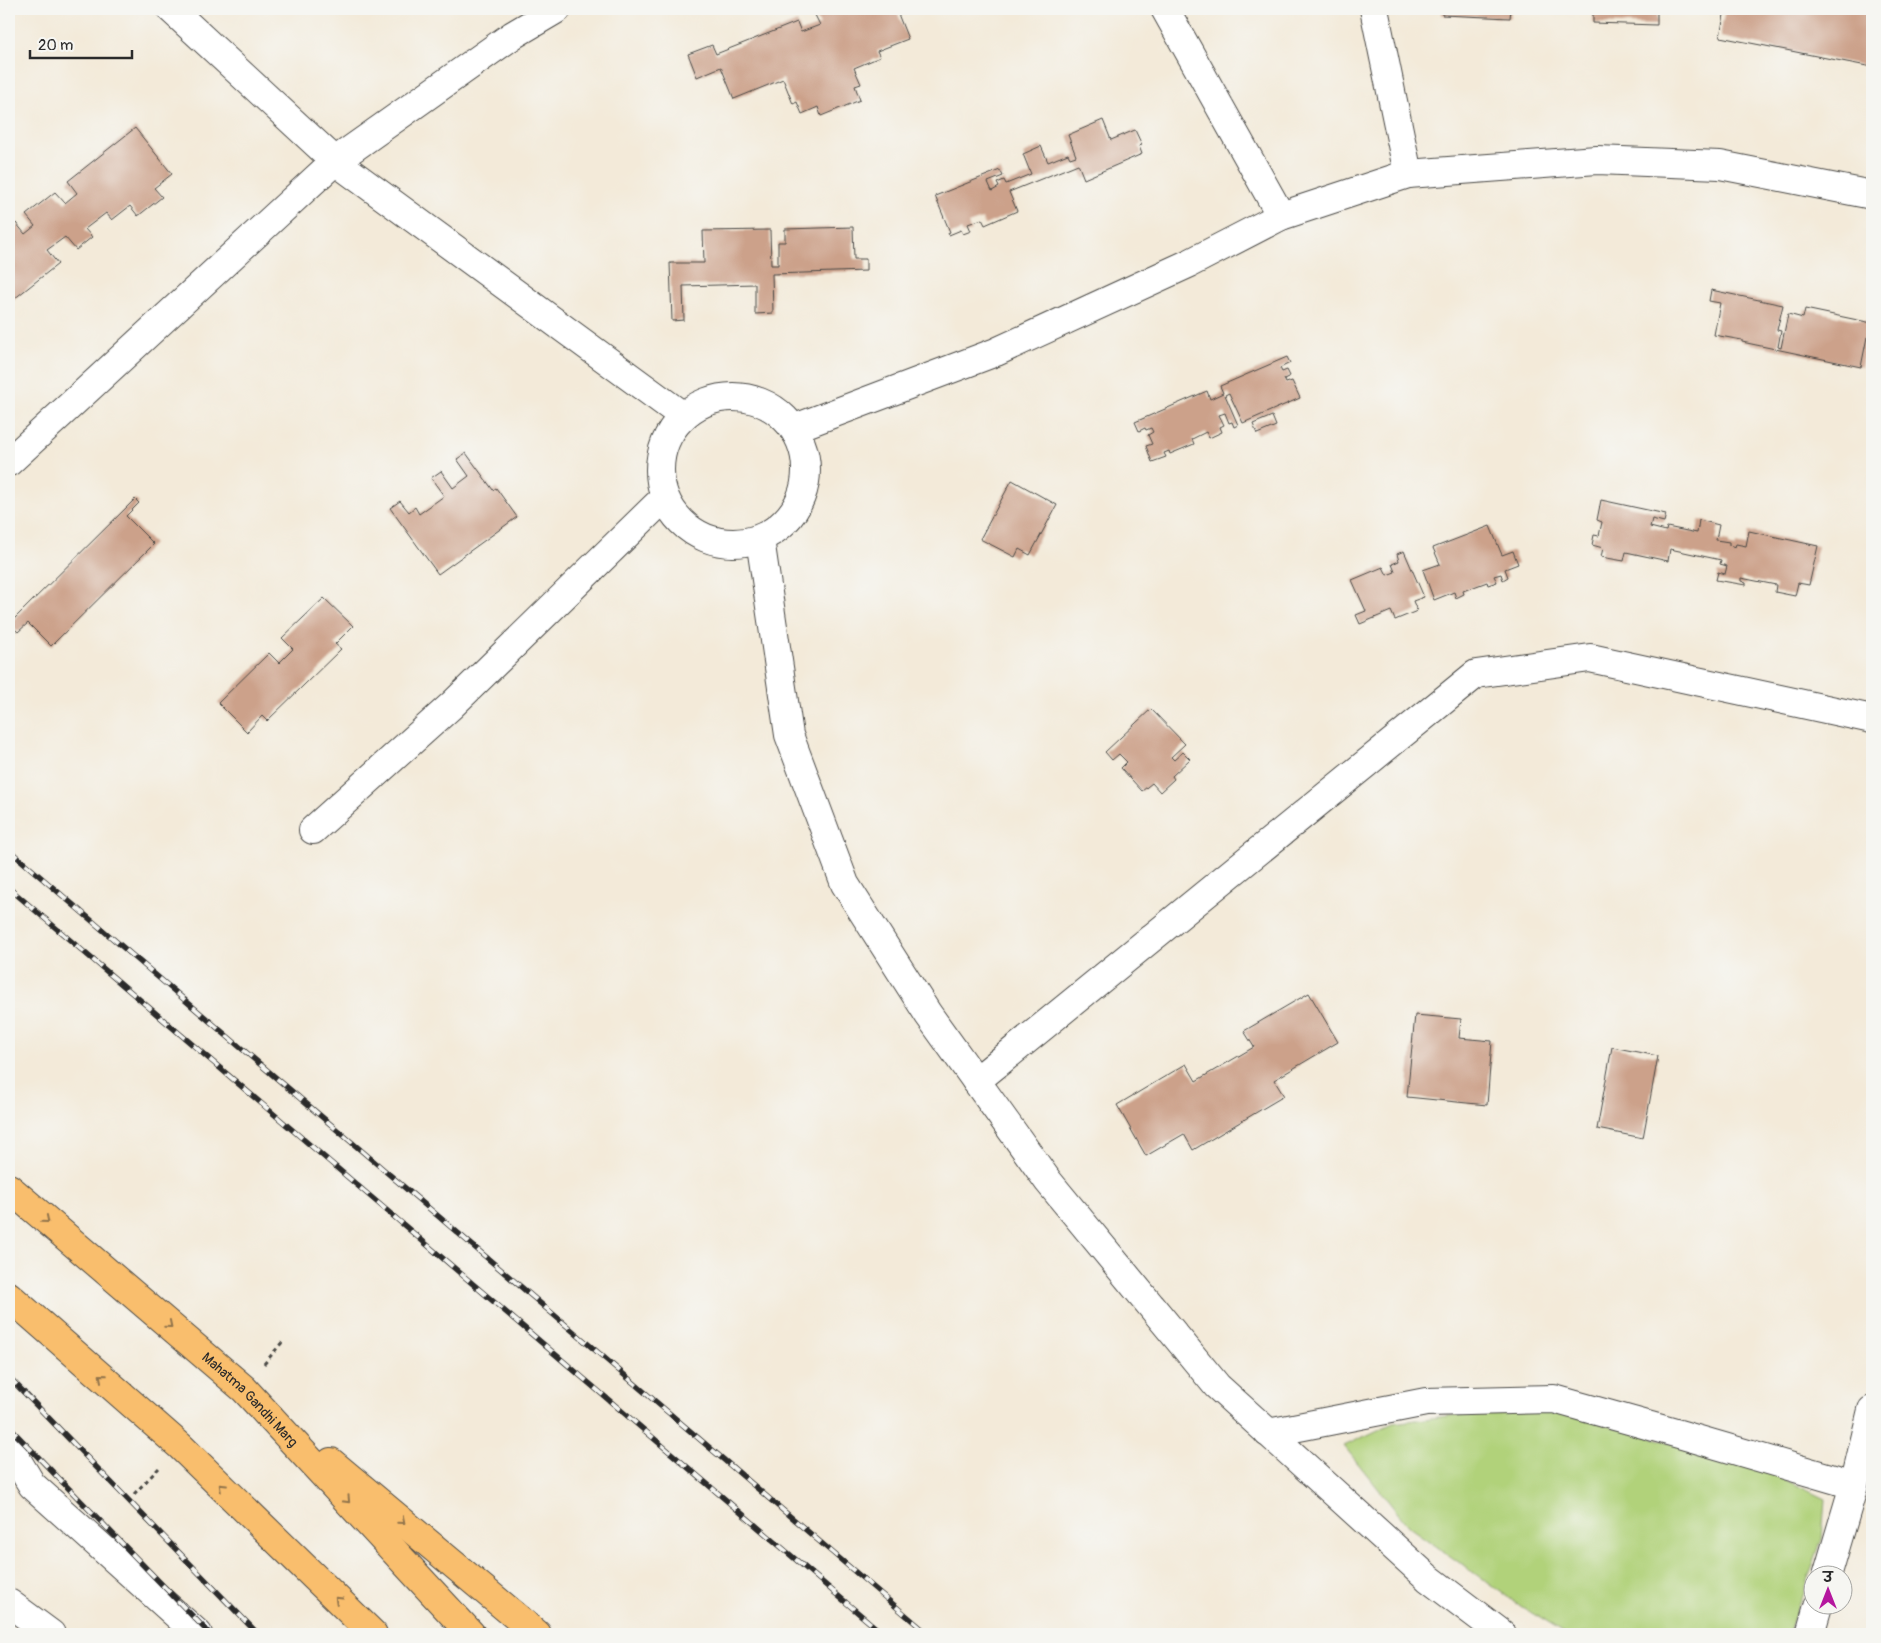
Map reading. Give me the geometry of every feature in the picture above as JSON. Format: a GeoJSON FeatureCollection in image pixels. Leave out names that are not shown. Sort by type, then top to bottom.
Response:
{"type":"FeatureCollection","features":[{"type":"Feature","properties":{"kind":"main road","name":"Mahatma Gandhi Marg"},"geometry":{"type":"LineString","coordinates":[[9,1188],[244,1389],[471,1634]]}},
{"type":"Feature","properties":{"kind":"main road"},"geometry":{"type":"LineString","coordinates":[[9,1296],[180,1446],[373,1634]]}},
{"type":"Feature","properties":{"kind":"main road"},"geometry":{"type":"LineString","coordinates":[[244,1389],[537,1634]]}},
{"type":"Feature","properties":{"kind":"street"},"geometry":{"type":"LineString","coordinates":[[171,9],[335,161],[683,416]]}},
{"type":"Feature","properties":{"kind":"street"},"geometry":{"type":"LineString","coordinates":[[9,462],[335,161],[513,35],[557,9]]}},
{"type":"Feature","properties":{"kind":"street"},"geometry":{"type":"LineString","coordinates":[[1165,9],[1281,216]]}},
{"type":"Feature","properties":{"kind":"street"},"geometry":{"type":"LineString","coordinates":[[1374,9],[1408,174]]}},
{"type":"Feature","properties":{"kind":"street"},"geometry":{"type":"LineString","coordinates":[[795,428],[996,352],[1190,263],[1281,216],[1408,174],[1596,160],[1720,165],[1872,195]]}},
{"type":"Feature","properties":{"kind":"street"},"geometry":{"type":"LineString","coordinates":[[729,396],[762,402],[782,414],[795,428],[804,448],[807,474],[802,497],[797,508],[780,528],[760,539],[738,544],[704,538],[675,516],[664,498],[660,485],[660,458],[670,431],[683,416],[700,404],[729,396]]}},
{"type":"Feature","properties":{"kind":"street"},"geometry":{"type":"LineString","coordinates":[[313,830],[452,705],[664,498]]}},
{"type":"Feature","properties":{"kind":"street"},"geometry":{"type":"LineString","coordinates":[[760,539],[789,734],[845,884],[928,1014],[1048,1181],[1210,1379],[1428,1578],[1502,1634]]}},
{"type":"Feature","properties":{"kind":"street"},"geometry":{"type":"LineString","coordinates":[[976,1081],[1476,674],[1590,658],[1872,719]]}},
{"type":"Feature","properties":{"kind":"street"},"geometry":{"type":"LineString","coordinates":[[1268,1433],[1426,1402],[1554,1399],[1854,1485]]}},
{"type":"Feature","properties":{"kind":"street"},"geometry":{"type":"LineString","coordinates":[[1830,1566],[1854,1485],[1872,1410]]}},
{"type":"Feature","properties":{"kind":"street"},"geometry":{"type":"LineString","coordinates":[[9,1447],[32,1485],[198,1634]]}},
{"type":"Feature","properties":{"kind":"street"},"geometry":{"type":"LineString","coordinates":[[9,1603],[51,1634]]}},
{"type":"Feature","properties":{"kind":"street"},"geometry":{"type":"LineString","coordinates":[[1810,1634],[1815,1616]]}},
{"type":"Feature","properties":{"kind":"green space"},"geometry":{"type":"Polygon","coordinates":[[[1546,1408],[1759,1467],[1825,1499],[1822,1539],[1812,1566],[1804,1566],[1804,1589],[1788,1634],[1566,1634],[1522,1607],[1409,1527],[1344,1446],[1393,1423],[1463,1414],[1546,1408]]]}},
{"type":"Feature","properties":{"kind":"building"},"geometry":{"type":"Polygon","coordinates":[[[831,9],[896,9],[908,39],[877,51],[880,57],[854,68],[861,84],[855,86],[860,100],[821,116],[818,107],[802,114],[797,102],[793,104],[783,79],[734,99],[721,67],[697,77],[688,54],[712,45],[716,54],[797,22],[801,32],[820,25],[815,15],[831,9]]]}},
{"type":"Feature","properties":{"kind":"building"},"geometry":{"type":"Polygon","coordinates":[[[1442,9],[1511,9],[1510,18],[1442,15],[1442,9]]]}},
{"type":"Feature","properties":{"kind":"building"},"geometry":{"type":"Polygon","coordinates":[[[1593,9],[1657,9],[1657,25],[1593,23],[1593,9]]]}},
{"type":"Feature","properties":{"kind":"building"},"geometry":{"type":"Polygon","coordinates":[[[1725,9],[1742,9],[1746,11],[1747,9],[1872,9],[1872,67],[1720,37],[1725,9]]]}},
{"type":"Feature","properties":{"kind":"building"},"geometry":{"type":"Polygon","coordinates":[[[1103,120],[1111,140],[1135,130],[1142,145],[1139,146],[1142,154],[1084,179],[1078,164],[1009,192],[1017,211],[985,225],[982,219],[968,224],[971,231],[963,234],[961,230],[949,235],[948,233],[950,232],[935,196],[1000,170],[1003,176],[988,182],[992,191],[999,187],[997,183],[1004,180],[1006,184],[1031,174],[1023,154],[1041,146],[1048,162],[1068,154],[1070,158],[1076,156],[1068,135],[1103,120]]]}},
{"type":"Feature","properties":{"kind":"building"},"geometry":{"type":"Polygon","coordinates":[[[135,128],[172,174],[154,188],[162,197],[138,216],[130,206],[112,220],[106,213],[85,229],[92,237],[76,250],[65,237],[47,250],[58,264],[9,303],[9,228],[16,223],[25,234],[35,226],[26,215],[55,192],[65,203],[77,193],[68,181],[135,128]]]}},
{"type":"Feature","properties":{"kind":"building"},"geometry":{"type":"Polygon","coordinates":[[[853,227],[854,259],[866,259],[866,271],[772,274],[773,313],[755,314],[755,284],[683,286],[684,320],[672,321],[670,263],[704,263],[703,231],[770,230],[771,265],[778,265],[778,242],[785,242],[785,229],[853,227]]]}},
{"type":"Feature","properties":{"kind":"building"},"geometry":{"type":"Polygon","coordinates":[[[1711,290],[1783,305],[1777,330],[1781,331],[1778,347],[1781,348],[1788,314],[1803,318],[1805,309],[1872,323],[1872,338],[1867,337],[1861,367],[1714,335],[1720,303],[1709,301],[1711,290]]]}},
{"type":"Feature","properties":{"kind":"building"},"geometry":{"type":"Polygon","coordinates":[[[1287,357],[1290,363],[1280,368],[1282,372],[1287,370],[1290,376],[1284,379],[1286,383],[1292,381],[1300,398],[1243,423],[1229,393],[1225,395],[1238,425],[1234,427],[1232,422],[1229,423],[1225,413],[1219,415],[1224,425],[1220,427],[1222,432],[1209,438],[1206,432],[1192,439],[1194,444],[1170,454],[1169,451],[1164,453],[1166,457],[1152,462],[1146,446],[1152,444],[1148,435],[1153,432],[1151,428],[1139,431],[1135,422],[1207,391],[1210,399],[1223,393],[1220,386],[1287,357]]]}},
{"type":"Feature","properties":{"kind":"building"},"geometry":{"type":"Polygon","coordinates":[[[1272,416],[1276,426],[1257,434],[1253,424],[1272,416]]]}},
{"type":"Feature","properties":{"kind":"building"},"geometry":{"type":"Polygon","coordinates":[[[466,453],[493,490],[496,488],[517,517],[438,574],[390,508],[400,501],[409,512],[415,507],[419,514],[444,496],[431,478],[441,471],[453,488],[469,476],[457,459],[466,453]]]}},
{"type":"Feature","properties":{"kind":"building"},"geometry":{"type":"Polygon","coordinates":[[[1012,480],[1057,505],[1030,555],[1019,549],[1015,557],[980,539],[1012,480]]]}},
{"type":"Feature","properties":{"kind":"building"},"geometry":{"type":"Polygon","coordinates":[[[135,499],[139,503],[126,516],[154,544],[51,646],[28,623],[18,632],[9,624],[135,499]]]}},
{"type":"Feature","properties":{"kind":"building"},"geometry":{"type":"Polygon","coordinates":[[[1601,500],[1666,514],[1664,522],[1652,519],[1650,527],[1666,531],[1667,527],[1697,533],[1699,520],[1719,525],[1716,540],[1729,542],[1729,545],[1735,547],[1736,544],[1746,546],[1749,531],[1818,546],[1809,585],[1798,583],[1795,596],[1775,592],[1776,585],[1741,578],[1741,581],[1746,583],[1746,585],[1716,580],[1718,572],[1725,574],[1727,566],[1720,564],[1721,560],[1670,549],[1668,561],[1626,552],[1624,561],[1601,557],[1603,548],[1592,545],[1594,535],[1599,536],[1602,522],[1597,520],[1601,500]]]}},
{"type":"Feature","properties":{"kind":"building"},"geometry":{"type":"Polygon","coordinates":[[[1490,526],[1502,555],[1513,551],[1518,564],[1505,569],[1508,577],[1503,580],[1501,574],[1494,576],[1497,582],[1488,585],[1487,582],[1463,591],[1464,594],[1456,598],[1454,592],[1434,600],[1423,570],[1440,564],[1433,548],[1490,526]]]}},
{"type":"Feature","properties":{"kind":"building"},"geometry":{"type":"Polygon","coordinates":[[[1404,551],[1424,597],[1413,601],[1417,611],[1395,620],[1391,611],[1360,624],[1356,615],[1366,611],[1352,580],[1383,567],[1387,575],[1395,572],[1392,564],[1399,561],[1397,554],[1404,551]]]}},
{"type":"Feature","properties":{"kind":"building"},"geometry":{"type":"Polygon","coordinates":[[[324,598],[353,626],[335,644],[341,649],[267,721],[262,716],[247,732],[218,703],[269,653],[279,663],[293,649],[282,638],[324,598]]]}},
{"type":"Feature","properties":{"kind":"building"},"geometry":{"type":"Polygon","coordinates":[[[1151,709],[1185,744],[1171,757],[1174,760],[1183,752],[1190,759],[1172,776],[1174,779],[1160,792],[1152,783],[1142,791],[1121,768],[1127,762],[1119,754],[1112,760],[1105,752],[1151,709]]]}},
{"type":"Feature","properties":{"kind":"building"},"geometry":{"type":"Polygon","coordinates":[[[1309,993],[1338,1042],[1274,1080],[1284,1096],[1193,1150],[1184,1134],[1146,1156],[1117,1105],[1186,1064],[1196,1081],[1254,1047],[1244,1031],[1309,993]]]}},
{"type":"Feature","properties":{"kind":"building"},"geometry":{"type":"Polygon","coordinates":[[[1415,1015],[1461,1019],[1459,1038],[1492,1041],[1487,1105],[1407,1097],[1415,1015]]]}},
{"type":"Feature","properties":{"kind":"building"},"geometry":{"type":"Polygon","coordinates":[[[1612,1047],[1658,1056],[1643,1138],[1597,1129],[1612,1047]]]}},
{"type":"Feature","properties":{"kind":"railway"},"geometry":{"type":"LineString","coordinates":[[9,850],[928,1634]]}},
{"type":"Feature","properties":{"kind":"railway"},"geometry":{"type":"LineString","coordinates":[[9,888],[883,1634]]}},
{"type":"Feature","properties":{"kind":"railway"},"geometry":{"type":"LineString","coordinates":[[9,1377],[258,1634]]}},
{"type":"Feature","properties":{"kind":"railway"},"geometry":{"type":"LineString","coordinates":[[9,1427],[210,1634]]}}]}
